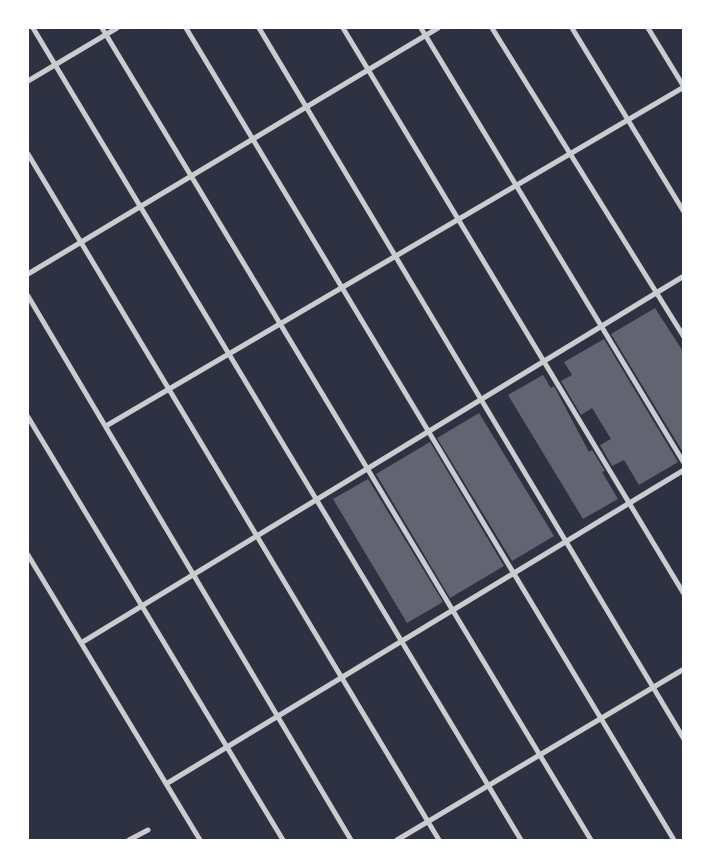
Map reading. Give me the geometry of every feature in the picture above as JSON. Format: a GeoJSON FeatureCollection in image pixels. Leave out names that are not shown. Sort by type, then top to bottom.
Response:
{"type":"FeatureCollection","features":[{"type":"Feature","properties":{"kind":"street"},"geometry":{"type":"LineString","coordinates":[[33,28],[521,840]]}},
{"type":"Feature","properties":{"kind":"street"},"geometry":{"type":"LineString","coordinates":[[102,28],[591,840]]}},
{"type":"Feature","properties":{"kind":"street"},"geometry":{"type":"LineString","coordinates":[[28,81],[116,28]]}},
{"type":"Feature","properties":{"kind":"street"},"geometry":{"type":"LineString","coordinates":[[186,28],[340,288],[514,572],[674,840]]}},
{"type":"Feature","properties":{"kind":"street"},"geometry":{"type":"LineString","coordinates":[[259,28],[684,739]]}},
{"type":"Feature","properties":{"kind":"street"},"geometry":{"type":"LineString","coordinates":[[343,28],[684,594]]}},
{"type":"Feature","properties":{"kind":"street"},"geometry":{"type":"LineString","coordinates":[[421,28],[684,463]]}},
{"type":"Feature","properties":{"kind":"street"},"geometry":{"type":"LineString","coordinates":[[28,274],[438,28]]}},
{"type":"Feature","properties":{"kind":"street"},"geometry":{"type":"LineString","coordinates":[[492,28],[684,337]]}},
{"type":"Feature","properties":{"kind":"street"},"geometry":{"type":"LineString","coordinates":[[572,28],[684,212]]}},
{"type":"Feature","properties":{"kind":"street"},"geometry":{"type":"LineString","coordinates":[[106,426],[515,184],[684,87],[648,28]]}},
{"type":"Feature","properties":{"kind":"street"},"geometry":{"type":"LineString","coordinates":[[28,154],[439,840]]}},
{"type":"Feature","properties":{"kind":"street"},"geometry":{"type":"LineString","coordinates":[[81,642],[143,607],[191,574],[256,534],[684,276]]}},
{"type":"Feature","properties":{"kind":"street"},"geometry":{"type":"LineString","coordinates":[[28,296],[106,426],[191,574],[351,840]]}},
{"type":"Feature","properties":{"kind":"street"},"geometry":{"type":"LineString","coordinates":[[28,417],[283,840]]}},
{"type":"Feature","properties":{"kind":"street"},"geometry":{"type":"LineString","coordinates":[[166,784],[684,470]]}},
{"type":"Feature","properties":{"kind":"street"},"geometry":{"type":"LineString","coordinates":[[28,555],[200,840]]}},
{"type":"Feature","properties":{"kind":"street"},"geometry":{"type":"LineString","coordinates":[[397,840],[684,670]]}},
{"type":"Feature","properties":{"kind":"street"},"geometry":{"type":"LineString","coordinates":[[129,840],[148,830]]}},
{"type":"Feature","properties":{"kind":"building"},"geometry":{"type":"Polygon","coordinates":[[[655,308],[684,353],[684,454],[611,334],[655,308]]]}},
{"type":"Feature","properties":{"kind":"building"},"geometry":{"type":"Polygon","coordinates":[[[604,339],[678,462],[639,485],[624,460],[612,466],[600,445],[611,439],[592,408],[581,415],[561,381],[572,375],[564,362],[604,339]]]}},
{"type":"Feature","properties":{"kind":"building"},"geometry":{"type":"Polygon","coordinates":[[[543,375],[551,388],[554,386],[589,452],[592,450],[605,471],[602,472],[618,499],[583,519],[508,395],[543,375]]]}},
{"type":"Feature","properties":{"kind":"building"},"geometry":{"type":"Polygon","coordinates":[[[479,413],[554,536],[512,561],[437,438],[479,413]]]}},
{"type":"Feature","properties":{"kind":"building"},"geometry":{"type":"Polygon","coordinates":[[[430,442],[504,566],[450,598],[376,474],[430,442]]]}},
{"type":"Feature","properties":{"kind":"building"},"geometry":{"type":"Polygon","coordinates":[[[368,479],[443,602],[407,623],[333,499],[368,479]]]}}]}
